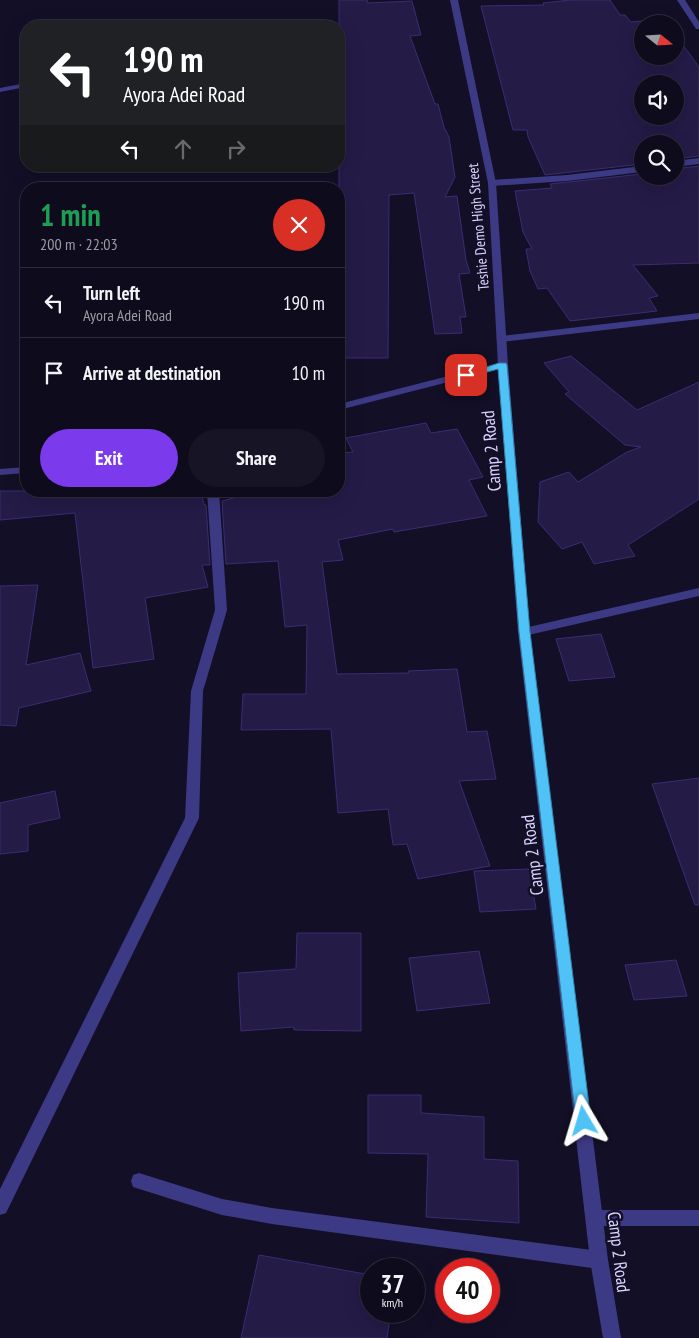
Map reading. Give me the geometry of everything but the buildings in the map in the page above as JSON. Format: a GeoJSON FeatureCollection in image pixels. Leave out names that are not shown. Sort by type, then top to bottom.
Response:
{"type":"FeatureCollection","features":[{"type":"Feature","properties":{"kind":"street","name":"Teshie Demo High Street"},"geometry":{"type":"LineString","coordinates":[[454,0],[492,184],[503,365]]}},
{"type":"Feature","properties":{"kind":"street"},"geometry":{"type":"LineString","coordinates":[[681,0],[699,26]]}},
{"type":"Feature","properties":{"kind":"street"},"geometry":{"type":"LineString","coordinates":[[0,90],[20,86]]}},
{"type":"Feature","properties":{"kind":"street"},"geometry":{"type":"LineString","coordinates":[[684,163],[699,161]]}},
{"type":"Feature","properties":{"kind":"street"},"geometry":{"type":"LineString","coordinates":[[492,184],[634,170]]}},
{"type":"Feature","properties":{"kind":"street"},"geometry":{"type":"LineString","coordinates":[[501,340],[699,316]]}},
{"type":"Feature","properties":{"kind":"street"},"geometry":{"type":"LineString","coordinates":[[345,406],[503,365]]}},
{"type":"Feature","properties":{"kind":"street","name":"Camp 2 Road"},"geometry":{"type":"LineString","coordinates":[[503,365],[524,632],[599,1260],[612,1338]]}},
{"type":"Feature","properties":{"kind":"street"},"geometry":{"type":"LineString","coordinates":[[0,472],[20,470]]}},
{"type":"Feature","properties":{"kind":"street"},"geometry":{"type":"LineString","coordinates":[[0,1206],[192,818],[197,691],[221,610],[220,572],[214,497]]}},
{"type":"Feature","properties":{"kind":"street"},"geometry":{"type":"LineString","coordinates":[[524,632],[699,592]]}},
{"type":"Feature","properties":{"kind":"street"},"geometry":{"type":"LineString","coordinates":[[139,1181],[222,1207],[272,1216],[599,1260]]}},
{"type":"Feature","properties":{"kind":"street"},"geometry":{"type":"LineString","coordinates":[[595,1218],[699,1218]]}},
{"type":"Feature","properties":{"kind":"route"},"geometry":{"type":"LineString","coordinates":[[466,375],[503,365],[524,632],[584,1121]]}}]}
